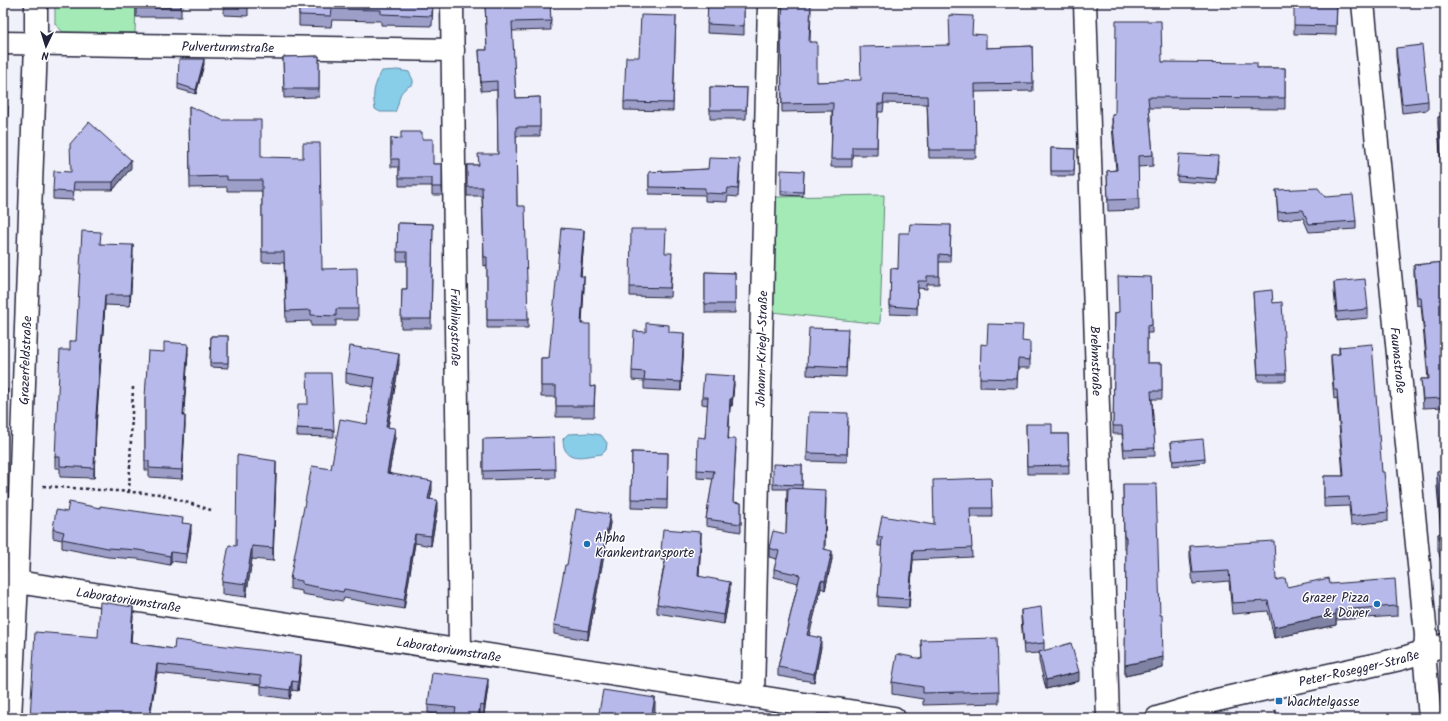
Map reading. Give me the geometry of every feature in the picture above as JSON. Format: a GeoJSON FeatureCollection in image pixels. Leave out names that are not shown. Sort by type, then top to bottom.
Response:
{"type":"FeatureCollection","features":[{"type":"Feature","properties":{"kind":"street","name":"Grazerfeldstraße"},"geometry":{"type":"LineString","coordinates":[[10,718],[10,582],[21,485],[36,44],[36,3]]}},
{"type":"Feature","properties":{"kind":"street","name":"Frühlingstraße"},"geometry":{"type":"LineString","coordinates":[[452,3],[460,651]]}},
{"type":"Feature","properties":{"kind":"street","name":"Johann-Kriegl-Straße"},"geometry":{"type":"LineString","coordinates":[[753,696],[769,3]]}},
{"type":"Feature","properties":{"kind":"street","name":"Brehmstraße"},"geometry":{"type":"LineString","coordinates":[[1084,3],[1108,718]]}},
{"type":"Feature","properties":{"kind":"street","name":"Faunastraße"},"geometry":{"type":"LineString","coordinates":[[1363,3],[1426,635],[1435,648],[1430,718]]}},
{"type":"Feature","properties":{"kind":"street","name":"Pulverturmstraße"},"geometry":{"type":"LineString","coordinates":[[3,43],[453,50]]}},
{"type":"Feature","properties":{"kind":"street","name":"Laboratoriumstraße"},"geometry":{"type":"LineString","coordinates":[[10,582],[894,718]]}},
{"type":"Feature","properties":{"kind":"street","name":"Peter-Rosegger-Straße"},"geometry":{"type":"LineString","coordinates":[[1156,718],[1217,700],[1435,648]]}},
{"type":"Feature","properties":{"kind":"path"},"geometry":{"type":"LineString","coordinates":[[129,492],[133,387]]}},
{"type":"Feature","properties":{"kind":"path"},"geometry":{"type":"LineString","coordinates":[[21,485],[160,494],[211,510]]}},
{"type":"Feature","properties":{"kind":"green space"},"geometry":{"type":"Polygon","coordinates":[[[55,3],[136,3],[135,33],[63,32],[55,24],[55,3]]]}},
{"type":"Feature","properties":{"kind":"green space"},"geometry":{"type":"Polygon","coordinates":[[[884,195],[880,324],[772,312],[776,197],[884,195]]]}},
{"type":"Feature","properties":{"kind":"water"},"geometry":{"type":"Polygon","coordinates":[[[398,70],[409,72],[413,80],[413,84],[401,93],[395,112],[380,112],[375,109],[374,103],[374,90],[377,81],[382,71],[398,70]]]}},
{"type":"Feature","properties":{"kind":"water"},"geometry":{"type":"Polygon","coordinates":[[[589,433],[601,435],[607,443],[606,450],[602,454],[576,457],[567,452],[564,447],[563,439],[568,434],[589,433]]]}},
{"type":"Feature","properties":{"kind":"building"},"geometry":{"type":"Polygon","coordinates":[[[136,3],[181,3],[181,8],[136,8],[136,3]]]}},
{"type":"Feature","properties":{"kind":"building"},"geometry":{"type":"Polygon","coordinates":[[[224,3],[248,3],[248,7],[224,7],[224,3]]]}},
{"type":"Feature","properties":{"kind":"building"},"geometry":{"type":"Polygon","coordinates":[[[299,3],[432,3],[432,16],[381,14],[381,10],[332,9],[331,16],[299,15],[299,3]]]}},
{"type":"Feature","properties":{"kind":"building"},"geometry":{"type":"Polygon","coordinates":[[[485,3],[550,3],[551,21],[512,22],[516,98],[540,97],[540,127],[516,127],[517,206],[525,206],[528,320],[487,320],[487,257],[484,257],[482,187],[467,187],[467,165],[479,165],[478,154],[498,154],[497,81],[481,82],[479,50],[487,50],[485,3]]]}},
{"type":"Feature","properties":{"kind":"building"},"geometry":{"type":"Polygon","coordinates":[[[708,3],[744,3],[744,26],[707,24],[708,3]]]}},
{"type":"Feature","properties":{"kind":"building"},"geometry":{"type":"Polygon","coordinates":[[[783,3],[811,3],[809,42],[817,42],[817,82],[861,80],[860,47],[950,45],[949,15],[973,16],[972,34],[986,35],[986,48],[1032,46],[1033,83],[975,84],[976,150],[929,150],[927,96],[884,95],[883,104],[878,104],[877,147],[852,147],[852,159],[831,159],[833,103],[782,104],[781,34],[783,3]]]}},
{"type":"Feature","properties":{"kind":"building"},"geometry":{"type":"Polygon","coordinates":[[[1294,3],[1337,3],[1336,26],[1294,25],[1294,3]]]}},
{"type":"Feature","properties":{"kind":"building"},"geometry":{"type":"Polygon","coordinates":[[[1443,3],[1445,3],[1445,36],[1444,36],[1443,3]]]}},
{"type":"Feature","properties":{"kind":"building"},"geometry":{"type":"Polygon","coordinates":[[[641,15],[676,16],[673,103],[624,102],[626,57],[639,57],[641,15]]]}},
{"type":"Feature","properties":{"kind":"building"},"geometry":{"type":"Polygon","coordinates":[[[1116,21],[1161,21],[1162,62],[1257,63],[1257,68],[1285,68],[1285,98],[1148,97],[1153,155],[1138,156],[1139,199],[1108,200],[1107,171],[1117,170],[1112,115],[1115,115],[1116,21]]]}},
{"type":"Feature","properties":{"kind":"building"},"geometry":{"type":"Polygon","coordinates":[[[1422,45],[1428,101],[1402,104],[1396,48],[1422,45]]]}},
{"type":"Feature","properties":{"kind":"building"},"geometry":{"type":"Polygon","coordinates":[[[319,56],[319,89],[284,89],[283,57],[319,56]]]}},
{"type":"Feature","properties":{"kind":"building"},"geometry":{"type":"Polygon","coordinates":[[[179,59],[204,59],[196,90],[178,84],[179,59]]]}},
{"type":"Feature","properties":{"kind":"building"},"geometry":{"type":"Polygon","coordinates":[[[710,87],[747,88],[746,110],[710,110],[710,87]]]}},
{"type":"Feature","properties":{"kind":"building"},"geometry":{"type":"Polygon","coordinates":[[[3,106],[8,106],[7,140],[3,140],[3,106]]]}},
{"type":"Feature","properties":{"kind":"building"},"geometry":{"type":"Polygon","coordinates":[[[189,106],[222,120],[261,120],[261,157],[303,158],[303,143],[320,143],[322,269],[357,268],[358,309],[336,309],[336,316],[311,315],[311,310],[286,311],[284,252],[262,252],[262,180],[227,180],[227,176],[190,177],[189,106]]]}},
{"type":"Feature","properties":{"kind":"building"},"geometry":{"type":"Polygon","coordinates":[[[1438,117],[1445,117],[1445,211],[1438,117]]]}},
{"type":"Feature","properties":{"kind":"building"},"geometry":{"type":"Polygon","coordinates":[[[89,122],[131,160],[113,182],[74,182],[73,192],[53,191],[54,171],[71,172],[70,144],[89,122]]]}},
{"type":"Feature","properties":{"kind":"building"},"geometry":{"type":"Polygon","coordinates":[[[401,132],[422,132],[422,139],[433,139],[433,164],[442,164],[442,187],[432,187],[432,178],[399,178],[399,159],[391,159],[391,138],[401,139],[401,132]]]}},
{"type":"Feature","properties":{"kind":"building"},"geometry":{"type":"Polygon","coordinates":[[[1051,148],[1075,149],[1074,171],[1051,171],[1051,148]]]}},
{"type":"Feature","properties":{"kind":"building"},"geometry":{"type":"Polygon","coordinates":[[[1179,154],[1218,156],[1216,179],[1177,176],[1179,154]]]}},
{"type":"Feature","properties":{"kind":"building"},"geometry":{"type":"Polygon","coordinates":[[[709,158],[740,159],[738,189],[728,188],[727,194],[705,193],[705,188],[649,187],[649,172],[708,169],[709,158]]]}},
{"type":"Feature","properties":{"kind":"building"},"geometry":{"type":"Polygon","coordinates":[[[781,170],[804,171],[803,192],[781,191],[781,170]]]}},
{"type":"Feature","properties":{"kind":"building"},"geometry":{"type":"Polygon","coordinates":[[[1318,188],[1325,197],[1353,195],[1356,221],[1309,224],[1303,210],[1278,212],[1276,190],[1318,188]]]}},
{"type":"Feature","properties":{"kind":"building"},"geometry":{"type":"Polygon","coordinates":[[[398,223],[433,224],[431,319],[401,319],[402,289],[407,289],[407,252],[397,252],[398,223]]]}},
{"type":"Feature","properties":{"kind":"building"},"geometry":{"type":"Polygon","coordinates":[[[910,224],[951,225],[950,255],[939,254],[939,276],[927,276],[927,281],[918,281],[917,308],[890,306],[891,268],[898,269],[899,233],[909,233],[910,224]]]}},
{"type":"Feature","properties":{"kind":"building"},"geometry":{"type":"Polygon","coordinates":[[[561,228],[584,230],[580,276],[584,276],[581,324],[590,324],[590,387],[595,386],[594,406],[556,406],[556,386],[541,386],[541,358],[549,358],[561,228]]]}},
{"type":"Feature","properties":{"kind":"building"},"geometry":{"type":"Polygon","coordinates":[[[631,229],[666,229],[665,253],[672,253],[670,288],[630,287],[631,229]]]}},
{"type":"Feature","properties":{"kind":"building"},"geometry":{"type":"Polygon","coordinates":[[[82,231],[101,232],[100,244],[133,245],[130,295],[105,295],[96,415],[94,468],[60,466],[60,457],[55,457],[60,350],[70,350],[70,341],[76,341],[82,231]]]}},
{"type":"Feature","properties":{"kind":"building"},"geometry":{"type":"Polygon","coordinates":[[[1445,262],[1445,398],[1423,399],[1421,379],[1429,379],[1421,297],[1417,297],[1414,265],[1445,262]]]}},
{"type":"Feature","properties":{"kind":"building"},"geometry":{"type":"Polygon","coordinates":[[[705,272],[735,273],[735,304],[705,304],[705,272]]]}},
{"type":"Feature","properties":{"kind":"building"},"geometry":{"type":"Polygon","coordinates":[[[1118,276],[1151,277],[1152,325],[1147,326],[1147,363],[1162,363],[1162,391],[1151,391],[1155,448],[1124,449],[1122,426],[1113,426],[1115,313],[1119,312],[1118,276]]]}},
{"type":"Feature","properties":{"kind":"building"},"geometry":{"type":"Polygon","coordinates":[[[1365,279],[1368,309],[1337,312],[1334,282],[1365,279]]]}},
{"type":"Feature","properties":{"kind":"building"},"geometry":{"type":"Polygon","coordinates":[[[1272,290],[1273,303],[1282,302],[1286,374],[1258,374],[1253,292],[1272,290]]]}},
{"type":"Feature","properties":{"kind":"building"},"geometry":{"type":"Polygon","coordinates":[[[646,323],[669,325],[669,332],[684,333],[681,382],[644,380],[645,372],[632,371],[634,331],[646,332],[646,323]]]}},
{"type":"Feature","properties":{"kind":"building"},"geometry":{"type":"Polygon","coordinates":[[[988,324],[1023,325],[1022,341],[1030,342],[1030,360],[1018,359],[1017,379],[980,378],[981,344],[987,345],[988,324]]]}},
{"type":"Feature","properties":{"kind":"building"},"geometry":{"type":"Polygon","coordinates":[[[809,328],[848,329],[846,368],[807,366],[809,328]]]}},
{"type":"Feature","properties":{"kind":"building"},"geometry":{"type":"Polygon","coordinates":[[[211,336],[228,336],[228,363],[210,363],[211,336]]]}},
{"type":"Feature","properties":{"kind":"building"},"geometry":{"type":"Polygon","coordinates":[[[164,342],[188,344],[183,416],[185,416],[182,470],[149,468],[149,461],[145,461],[145,397],[148,351],[164,352],[164,342]]]}},
{"type":"Feature","properties":{"kind":"building"},"geometry":{"type":"Polygon","coordinates":[[[1372,344],[1382,472],[1384,472],[1388,512],[1351,516],[1349,497],[1324,498],[1324,476],[1344,476],[1337,390],[1334,390],[1331,355],[1340,354],[1339,347],[1372,344]]]}},
{"type":"Feature","properties":{"kind":"building"},"geometry":{"type":"Polygon","coordinates":[[[350,346],[399,354],[386,427],[395,428],[387,473],[432,481],[428,499],[437,500],[431,536],[415,534],[404,600],[344,589],[343,592],[302,584],[302,581],[290,579],[312,466],[331,469],[340,419],[367,424],[375,378],[346,373],[350,346]]]}},
{"type":"Feature","properties":{"kind":"building"},"geometry":{"type":"Polygon","coordinates":[[[307,373],[331,373],[334,430],[297,428],[298,404],[308,404],[307,373]]]}},
{"type":"Feature","properties":{"kind":"building"},"geometry":{"type":"Polygon","coordinates":[[[704,374],[734,376],[732,399],[730,399],[728,439],[736,439],[733,502],[741,503],[741,524],[706,519],[714,471],[697,470],[698,437],[705,438],[708,397],[702,397],[704,374]]]}},
{"type":"Feature","properties":{"kind":"building"},"geometry":{"type":"Polygon","coordinates":[[[3,389],[7,389],[5,411],[3,411],[3,389]]]}},
{"type":"Feature","properties":{"kind":"building"},"geometry":{"type":"Polygon","coordinates":[[[809,412],[848,413],[847,454],[807,453],[809,412]]]}},
{"type":"Feature","properties":{"kind":"building"},"geometry":{"type":"Polygon","coordinates":[[[1026,424],[1052,424],[1052,434],[1068,434],[1069,465],[1027,466],[1026,424]]]}},
{"type":"Feature","properties":{"kind":"building"},"geometry":{"type":"Polygon","coordinates":[[[554,437],[555,469],[483,471],[483,439],[554,437]]]}},
{"type":"Feature","properties":{"kind":"building"},"geometry":{"type":"Polygon","coordinates":[[[1203,439],[1205,458],[1173,461],[1171,442],[1203,439]]]}},
{"type":"Feature","properties":{"kind":"building"},"geometry":{"type":"Polygon","coordinates":[[[632,452],[668,453],[667,500],[631,499],[632,452]]]}},
{"type":"Feature","properties":{"kind":"building"},"geometry":{"type":"Polygon","coordinates":[[[237,455],[276,461],[273,548],[252,546],[246,584],[222,581],[229,545],[236,546],[237,455]]]}},
{"type":"Feature","properties":{"kind":"building"},"geometry":{"type":"Polygon","coordinates":[[[773,464],[802,465],[802,485],[773,484],[773,464]]]}},
{"type":"Feature","properties":{"kind":"building"},"geometry":{"type":"Polygon","coordinates":[[[1445,470],[1445,557],[1438,534],[1442,533],[1437,471],[1445,470]]]}},
{"type":"Feature","properties":{"kind":"building"},"geometry":{"type":"Polygon","coordinates":[[[991,478],[992,508],[970,508],[972,548],[913,551],[909,599],[878,597],[882,537],[878,537],[882,516],[934,525],[933,480],[991,478]]]}},
{"type":"Feature","properties":{"kind":"building"},"geometry":{"type":"Polygon","coordinates":[[[1123,484],[1156,484],[1160,615],[1162,615],[1163,657],[1125,665],[1126,537],[1124,537],[1123,484]]]}},
{"type":"Feature","properties":{"kind":"building"},"geometry":{"type":"Polygon","coordinates":[[[788,488],[826,490],[824,549],[832,551],[825,581],[821,580],[807,635],[821,638],[814,674],[778,667],[800,575],[774,569],[779,551],[769,548],[773,531],[786,534],[788,488]]]}},
{"type":"Feature","properties":{"kind":"building"},"geometry":{"type":"Polygon","coordinates":[[[69,502],[100,508],[100,506],[183,518],[182,523],[191,524],[186,554],[171,552],[170,556],[138,550],[108,548],[62,539],[64,532],[53,529],[56,510],[67,512],[69,502]]]}},
{"type":"Feature","properties":{"kind":"building"},"geometry":{"type":"Polygon","coordinates":[[[576,509],[610,514],[588,631],[554,625],[565,565],[567,565],[576,509]]]}},
{"type":"Feature","properties":{"kind":"building"},"geometry":{"type":"Polygon","coordinates":[[[663,529],[701,532],[698,576],[730,582],[724,615],[657,604],[667,552],[661,551],[663,529]]]}},
{"type":"Feature","properties":{"kind":"building"},"geometry":{"type":"Polygon","coordinates":[[[1274,541],[1276,580],[1285,578],[1287,587],[1329,578],[1330,584],[1395,579],[1397,606],[1336,610],[1336,614],[1274,627],[1268,601],[1232,603],[1229,571],[1193,573],[1190,546],[1274,541]]]}},
{"type":"Feature","properties":{"kind":"building"},"geometry":{"type":"Polygon","coordinates":[[[100,602],[133,607],[130,643],[174,649],[175,640],[301,655],[298,682],[292,681],[290,690],[261,686],[261,676],[157,664],[149,718],[30,718],[35,632],[98,637],[100,602]]]}},
{"type":"Feature","properties":{"kind":"building"},"geometry":{"type":"Polygon","coordinates":[[[1041,607],[1044,643],[1024,645],[1021,610],[1041,607]]]}},
{"type":"Feature","properties":{"kind":"building"},"geometry":{"type":"Polygon","coordinates":[[[997,638],[999,691],[923,693],[923,687],[892,682],[897,654],[922,659],[921,640],[997,638]]]}},
{"type":"Feature","properties":{"kind":"building"},"geometry":{"type":"Polygon","coordinates":[[[1071,643],[1079,672],[1046,680],[1039,652],[1071,643]]]}},
{"type":"Feature","properties":{"kind":"building"},"geometry":{"type":"Polygon","coordinates":[[[432,672],[488,679],[484,706],[480,705],[478,718],[454,718],[456,708],[428,705],[432,672]]]}},
{"type":"Feature","properties":{"kind":"building"},"geometry":{"type":"Polygon","coordinates":[[[603,690],[655,698],[651,718],[598,718],[603,690]]]}},
{"type":"Feature","properties":{"kind":"building"},"geometry":{"type":"Polygon","coordinates":[[[817,714],[830,714],[834,718],[815,718],[817,714]]]}},
{"type":"Feature","properties":{"kind":"place","name":"Alpha Krankentransporte"},"geometry":{"type":"Point","coordinates":[587,544]}},
{"type":"Feature","properties":{"kind":"place","name":"Grazer Pizza & Döner"},"geometry":{"type":"Point","coordinates":[1377,604]}},
{"type":"Feature","properties":{"kind":"place","name":"Wachtelgasse"},"geometry":{"type":"Point","coordinates":[1279,701]}}]}
